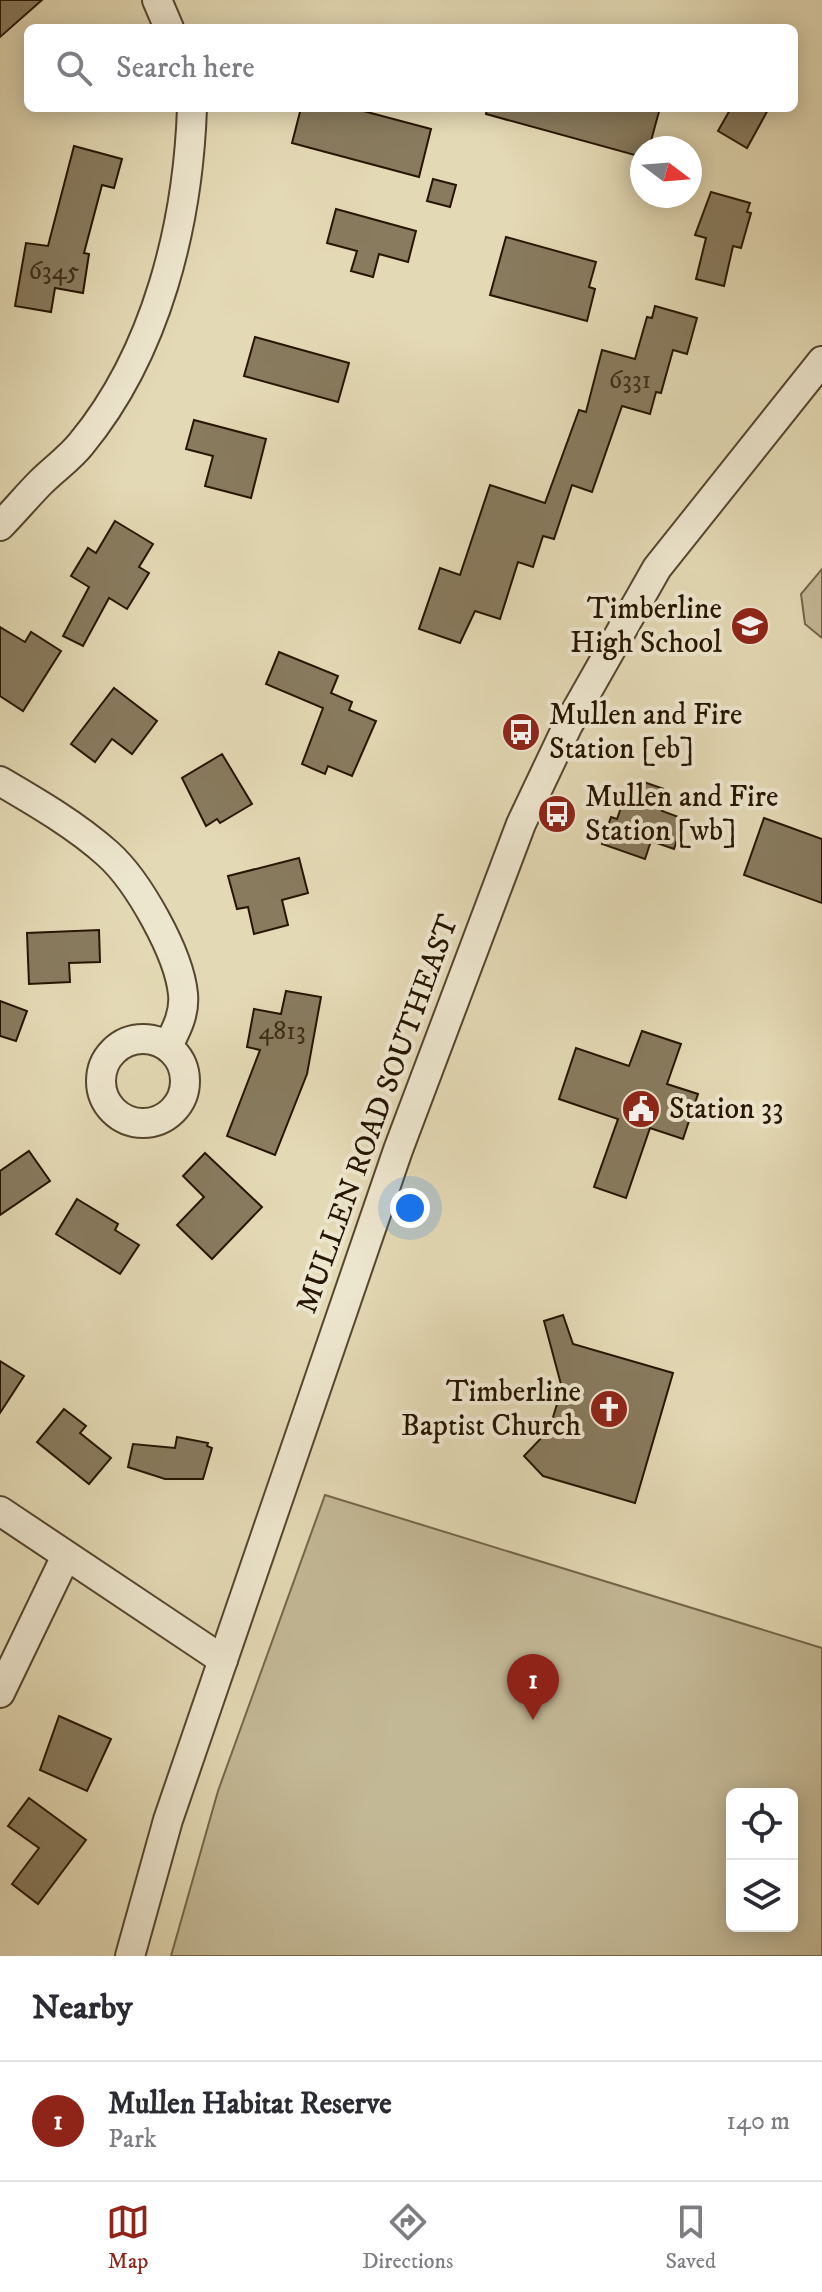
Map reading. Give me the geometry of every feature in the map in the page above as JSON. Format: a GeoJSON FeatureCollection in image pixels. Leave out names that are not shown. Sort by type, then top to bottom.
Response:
{"type":"FeatureCollection","features":[{"type":"Feature","properties":{"kind":"street"},"geometry":{"type":"LineString","coordinates":[[157,0],[167,24]]}},
{"type":"Feature","properties":{"kind":"street"},"geometry":{"type":"LineString","coordinates":[[0,526],[81,445],[115,395],[147,328],[182,213],[190,168],[192,112]]}},
{"type":"Feature","properties":{"kind":"street","name":"MULLEN ROAD SOUTHEAST"},"geometry":{"type":"LineString","coordinates":[[130,1956],[168,1820],[411,1111],[521,824],[568,725],[657,568],[822,361]]}},
{"type":"Feature","properties":{"kind":"street"},"geometry":{"type":"LineString","coordinates":[[0,781],[107,853],[131,879],[178,970],[183,995],[180,1022],[168,1046]]}},
{"type":"Feature","properties":{"kind":"street"},"geometry":{"type":"LineString","coordinates":[[0,1511],[223,1660]]}},
{"type":"Feature","properties":{"kind":"street"},"geometry":{"type":"LineString","coordinates":[[0,1693],[66,1556]]}},
{"type":"Feature","properties":{"kind":"shaded area"},"geometry":{"type":"Polygon","coordinates":[[[822,569],[822,638],[805,624],[801,594],[822,569]]]}},
{"type":"Feature","properties":{"kind":"shaded area"},"geometry":{"type":"Polygon","coordinates":[[[325,1495],[822,1648],[822,1956],[171,1956],[218,1791],[325,1495]]]}},
{"type":"Feature","properties":{"kind":"building"},"geometry":{"type":"Polygon","coordinates":[[[0,0],[42,0],[0,37],[0,0]]]}},
{"type":"Feature","properties":{"kind":"building"},"geometry":{"type":"Polygon","coordinates":[[[300,112],[367,112],[431,129],[419,177],[292,143],[300,112]]]}},
{"type":"Feature","properties":{"kind":"building"},"geometry":{"type":"Polygon","coordinates":[[[486,112],[659,112],[652,136],[630,136],[630,154],[486,112]]]}},
{"type":"Feature","properties":{"kind":"building"},"geometry":{"type":"Polygon","coordinates":[[[729,112],[767,112],[747,148],[718,131],[729,112]]]}},
{"type":"Feature","properties":{"kind":"building"},"geometry":{"type":"Polygon","coordinates":[[[74,146],[122,159],[114,188],[102,185],[84,253],[89,254],[83,293],[55,288],[51,312],[15,306],[26,243],[48,246],[74,146]]]}},
{"type":"Feature","properties":{"kind":"building"},"geometry":{"type":"Polygon","coordinates":[[[433,179],[456,185],[450,207],[427,201],[433,179]]]}},
{"type":"Feature","properties":{"kind":"building"},"geometry":{"type":"Polygon","coordinates":[[[711,192],[750,203],[747,212],[751,213],[741,248],[733,246],[724,286],[696,279],[706,238],[695,235],[711,192]]]}},
{"type":"Feature","properties":{"kind":"building"},"geometry":{"type":"Polygon","coordinates":[[[336,209],[416,231],[408,262],[379,254],[373,277],[351,271],[357,251],[327,243],[336,209]]]}},
{"type":"Feature","properties":{"kind":"building"},"geometry":{"type":"Polygon","coordinates":[[[506,237],[596,262],[589,287],[595,289],[587,321],[490,295],[506,237]]]}},
{"type":"Feature","properties":{"kind":"building"},"geometry":{"type":"Polygon","coordinates":[[[655,306],[697,318],[687,354],[673,350],[661,393],[656,392],[650,414],[622,406],[592,492],[572,485],[554,539],[543,536],[533,567],[518,562],[500,619],[475,611],[460,643],[419,629],[440,568],[460,575],[490,485],[545,503],[579,410],[586,412],[602,350],[635,359],[647,317],[652,318],[655,306]]]}},
{"type":"Feature","properties":{"kind":"building"},"geometry":{"type":"Polygon","coordinates":[[[255,337],[349,363],[338,402],[244,376],[255,337]]]}},
{"type":"Feature","properties":{"kind":"building"},"geometry":{"type":"Polygon","coordinates":[[[194,420],[266,439],[251,498],[205,486],[213,456],[186,449],[194,420]]]}},
{"type":"Feature","properties":{"kind":"building"},"geometry":{"type":"Polygon","coordinates":[[[115,521],[153,544],[139,567],[149,573],[127,609],[109,598],[83,646],[63,636],[89,587],[71,576],[88,548],[96,553],[115,521]]]}},
{"type":"Feature","properties":{"kind":"building"},"geometry":{"type":"Polygon","coordinates":[[[0,627],[25,642],[31,632],[61,651],[23,711],[0,696],[0,627]]]}},
{"type":"Feature","properties":{"kind":"building"},"geometry":{"type":"Polygon","coordinates":[[[279,652],[338,676],[331,693],[352,702],[349,710],[376,721],[352,776],[328,766],[325,774],[302,764],[323,708],[266,684],[279,652]]]}},
{"type":"Feature","properties":{"kind":"building"},"geometry":{"type":"Polygon","coordinates":[[[114,688],[157,721],[132,754],[112,739],[95,762],[71,744],[114,688]]]}},
{"type":"Feature","properties":{"kind":"building"},"geometry":{"type":"Polygon","coordinates":[[[222,754],[252,804],[220,823],[217,819],[206,826],[182,778],[222,754]]]}},
{"type":"Feature","properties":{"kind":"building"},"geometry":{"type":"Polygon","coordinates":[[[638,780],[670,791],[662,811],[684,819],[674,849],[651,841],[645,859],[602,844],[611,817],[617,819],[623,802],[629,805],[638,780]]]}},
{"type":"Feature","properties":{"kind":"building"},"geometry":{"type":"Polygon","coordinates":[[[764,818],[822,839],[822,903],[744,875],[764,818]]]}},
{"type":"Feature","properties":{"kind":"building"},"geometry":{"type":"Polygon","coordinates":[[[299,858],[308,893],[282,900],[288,925],[254,934],[248,907],[237,909],[228,876],[299,858]]]}},
{"type":"Feature","properties":{"kind":"building"},"geometry":{"type":"Polygon","coordinates":[[[99,930],[100,962],[69,963],[70,982],[29,984],[27,933],[99,930]]]}},
{"type":"Feature","properties":{"kind":"building"},"geometry":{"type":"Polygon","coordinates":[[[286,991],[321,997],[307,1074],[275,1155],[227,1136],[260,1050],[247,1047],[254,1009],[281,1014],[286,991]]]}},
{"type":"Feature","properties":{"kind":"building"},"geometry":{"type":"Polygon","coordinates":[[[0,1001],[27,1011],[16,1041],[0,1036],[0,1001]]]}},
{"type":"Feature","properties":{"kind":"building","name":"Station 33"},"geometry":{"type":"Polygon","coordinates":[[[642,1031],[681,1044],[667,1084],[698,1094],[683,1139],[650,1128],[626,1198],[594,1187],[618,1119],[559,1099],[576,1048],[629,1066],[642,1031]]]}},
{"type":"Feature","properties":{"kind":"building"},"geometry":{"type":"Polygon","coordinates":[[[29,1151],[50,1181],[0,1215],[0,1171],[29,1151]]]}},
{"type":"Feature","properties":{"kind":"building"},"geometry":{"type":"Polygon","coordinates":[[[205,1153],[262,1207],[212,1259],[177,1225],[204,1197],[183,1176],[205,1153]]]}},
{"type":"Feature","properties":{"kind":"building"},"geometry":{"type":"Polygon","coordinates":[[[77,1199],[118,1224],[115,1230],[139,1245],[120,1274],[56,1234],[77,1199]]]}},
{"type":"Feature","properties":{"kind":"building","name":"Timberline Baptist Church"},"geometry":{"type":"Polygon","coordinates":[[[563,1315],[573,1344],[673,1373],[635,1503],[543,1476],[524,1456],[549,1430],[562,1388],[544,1321],[563,1315]]]}},
{"type":"Feature","properties":{"kind":"building"},"geometry":{"type":"Polygon","coordinates":[[[0,1361],[24,1376],[0,1413],[0,1361]]]}},
{"type":"Feature","properties":{"kind":"building"},"geometry":{"type":"Polygon","coordinates":[[[64,1409],[86,1426],[80,1433],[111,1458],[89,1484],[37,1442],[64,1409]]]}},
{"type":"Feature","properties":{"kind":"building"},"geometry":{"type":"Polygon","coordinates":[[[177,1437],[208,1443],[207,1446],[212,1448],[203,1479],[165,1479],[128,1467],[133,1444],[175,1448],[177,1437]]]}},
{"type":"Feature","properties":{"kind":"building"},"geometry":{"type":"Polygon","coordinates":[[[59,1716],[111,1739],[87,1791],[40,1770],[59,1716]]]}},
{"type":"Feature","properties":{"kind":"building"},"geometry":{"type":"Polygon","coordinates":[[[29,1798],[86,1840],[38,1904],[12,1884],[39,1848],[8,1826],[29,1798]]]}},
{"type":"Feature","properties":{"kind":"place","name":"Timberline High School"},"geometry":{"type":"Point","coordinates":[750,626]}},
{"type":"Feature","properties":{"kind":"place","name":"Mullen and Fire Station [eb]"},"geometry":{"type":"Point","coordinates":[521,732]}},
{"type":"Feature","properties":{"kind":"place","name":"Mullen and Fire Station [wb]"},"geometry":{"type":"Point","coordinates":[557,814]}},
{"type":"Feature","properties":{"kind":"place","name":"Station 33"},"geometry":{"type":"Point","coordinates":[641,1109]}},
{"type":"Feature","properties":{"kind":"place","name":"Timberline Baptist Church"},"geometry":{"type":"Point","coordinates":[609,1409]}},
{"type":"Feature","properties":{"kind":"place","name":"Mullen Habitat Reserve"},"geometry":{"type":"Point","coordinates":[533,1720]}}]}
